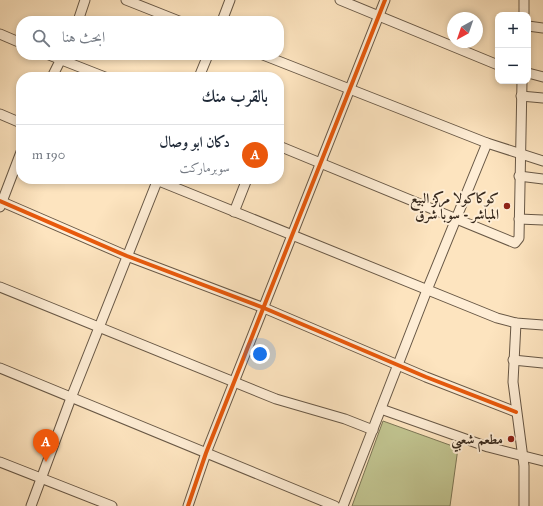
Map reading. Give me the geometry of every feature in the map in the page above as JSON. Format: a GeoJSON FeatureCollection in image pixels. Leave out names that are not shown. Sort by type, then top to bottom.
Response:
{"type":"FeatureCollection","features":[{"type":"Feature","properties":{"kind":"street"},"geometry":{"type":"LineString","coordinates":[[80,16],[86,0]]}},
{"type":"Feature","properties":{"kind":"street"},"geometry":{"type":"LineString","coordinates":[[126,0],[166,16]]}},
{"type":"Feature","properties":{"kind":"street"},"geometry":{"type":"LineString","coordinates":[[224,16],[230,0]]}},
{"type":"Feature","properties":{"kind":"street"},"geometry":{"type":"LineString","coordinates":[[340,0],[495,63]]}},
{"type":"Feature","properties":{"kind":"street"},"geometry":{"type":"LineString","coordinates":[[188,506],[206,453],[385,0]]}},
{"type":"Feature","properties":{"kind":"street"},"geometry":{"type":"LineString","coordinates":[[524,0],[524,12]]}},
{"type":"Feature","properties":{"kind":"street"},"geometry":{"type":"LineString","coordinates":[[531,26],[543,28]]}},
{"type":"Feature","properties":{"kind":"street"},"geometry":{"type":"LineString","coordinates":[[0,34],[16,41]]}},
{"type":"Feature","properties":{"kind":"street"},"geometry":{"type":"LineString","coordinates":[[54,72],[60,60]]}},
{"type":"Feature","properties":{"kind":"street"},"geometry":{"type":"LineString","coordinates":[[68,60],[94,72]]}},
{"type":"Feature","properties":{"kind":"street"},"geometry":{"type":"LineString","coordinates":[[201,72],[206,60]]}},
{"type":"Feature","properties":{"kind":"street"},"geometry":{"type":"LineString","coordinates":[[276,60],[487,143],[543,161]]}},
{"type":"Feature","properties":{"kind":"street"},"geometry":{"type":"LineString","coordinates":[[531,74],[543,77]]}},
{"type":"Feature","properties":{"kind":"street"},"geometry":{"type":"LineString","coordinates":[[284,148],[322,162],[514,243],[518,240],[522,84]]}},
{"type":"Feature","properties":{"kind":"street"},"geometry":{"type":"LineString","coordinates":[[521,96],[543,98]]}},
{"type":"Feature","properties":{"kind":"street"},"geometry":{"type":"LineString","coordinates":[[0,114],[16,121]]}},
{"type":"Feature","properties":{"kind":"street"},"geometry":{"type":"LineString","coordinates":[[343,506],[487,143]]}},
{"type":"Feature","properties":{"kind":"street"},"geometry":{"type":"LineString","coordinates":[[16,165],[1,203],[127,256],[264,308],[486,402],[516,412]]}},
{"type":"Feature","properties":{"kind":"street"},"geometry":{"type":"LineString","coordinates":[[519,176],[543,179]]}},
{"type":"Feature","properties":{"kind":"street"},"geometry":{"type":"LineString","coordinates":[[32,506],[71,398],[155,184]]}},
{"type":"Feature","properties":{"kind":"street"},"geometry":{"type":"LineString","coordinates":[[167,184],[497,318],[516,323],[543,325]]}},
{"type":"Feature","properties":{"kind":"street"},"geometry":{"type":"LineString","coordinates":[[234,212],[245,184]]}},
{"type":"Feature","properties":{"kind":"street"},"geometry":{"type":"LineString","coordinates":[[519,219],[543,220]]}},
{"type":"Feature","properties":{"kind":"street"},"geometry":{"type":"LineString","coordinates":[[0,288],[276,399],[345,419],[373,430]]}},
{"type":"Feature","properties":{"kind":"street"},"geometry":{"type":"LineString","coordinates":[[516,323],[513,382],[523,456],[525,479],[524,506]]}},
{"type":"Feature","properties":{"kind":"street"},"geometry":{"type":"LineString","coordinates":[[513,360],[543,363]]}},
{"type":"Feature","properties":{"kind":"street"},"geometry":{"type":"LineString","coordinates":[[0,368],[334,506]]}},
{"type":"Feature","properties":{"kind":"street"},"geometry":{"type":"LineString","coordinates":[[382,409],[488,447],[543,460]]}},
{"type":"Feature","properties":{"kind":"street"},"geometry":{"type":"LineString","coordinates":[[0,462],[112,506]]}},
{"type":"Feature","properties":{"kind":"green space"},"geometry":{"type":"Polygon","coordinates":[[[383,421],[458,448],[450,506],[352,506],[383,421]]]}},
{"type":"Feature","properties":{"kind":"cycle path"},"geometry":{"type":"LineString","coordinates":[[188,506],[206,453],[385,0]]}},
{"type":"Feature","properties":{"kind":"cycle path"},"geometry":{"type":"LineString","coordinates":[[0,201],[127,256],[264,308],[426,377],[516,412]]}},
{"type":"Feature","properties":{"kind":"place","name":"كوكاكولا مركز البيع المباشر - سوبا شرق"},"geometry":{"type":"Point","coordinates":[507,206]}},
{"type":"Feature","properties":{"kind":"place","name":"مطعم شعبي"},"geometry":{"type":"Point","coordinates":[511,439]}},
{"type":"Feature","properties":{"kind":"place","name":"دكان ابو وصال"},"geometry":{"type":"Point","coordinates":[46,462]}}]}
